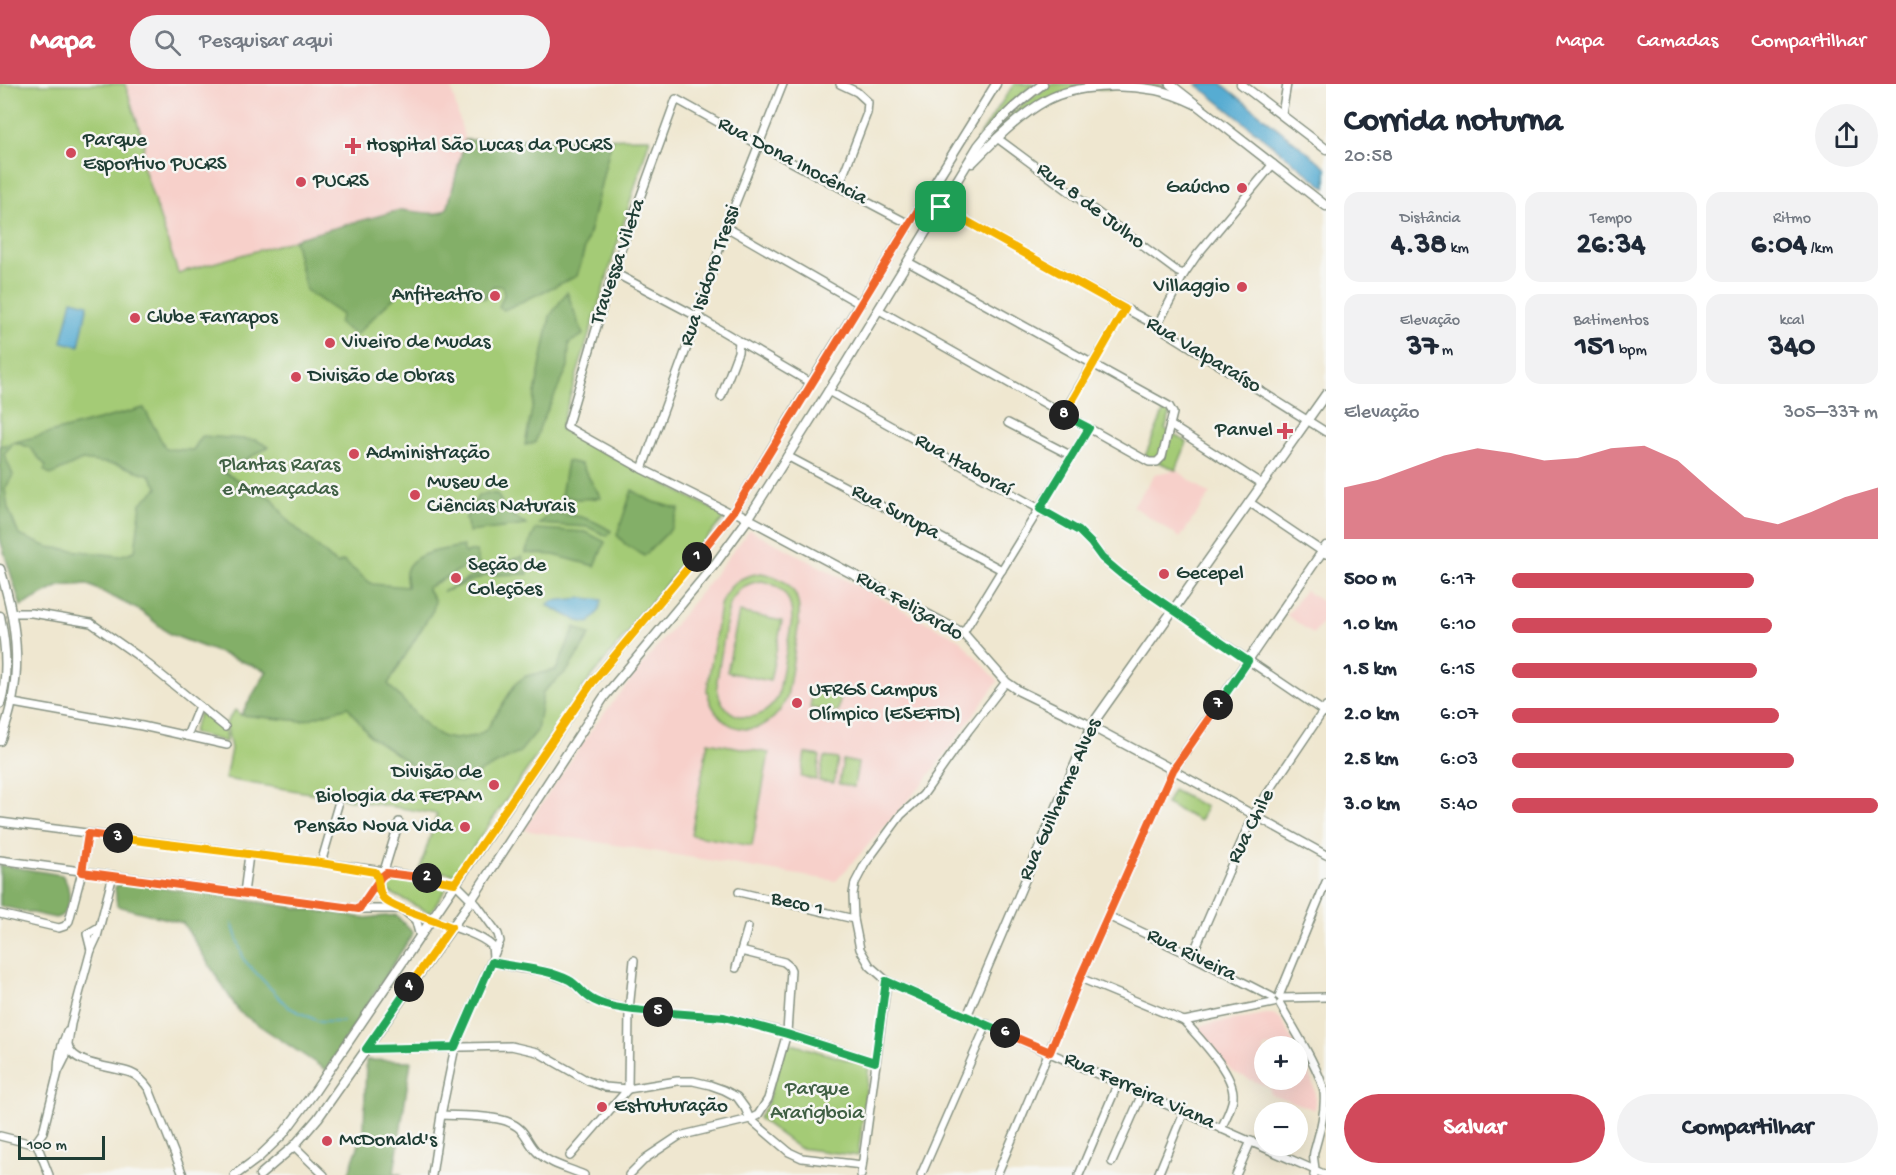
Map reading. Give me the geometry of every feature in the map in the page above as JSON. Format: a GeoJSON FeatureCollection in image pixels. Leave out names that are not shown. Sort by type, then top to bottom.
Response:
{"type":"FeatureCollection","features":[{"type":"Feature","properties":{"kind":"main road"},"geometry":{"type":"LineString","coordinates":[[235,1175],[283,1134],[324,1080],[592,683],[733,513],[996,84]]}},
{"type":"Feature","properties":{"kind":"main road"},"geometry":{"type":"LineString","coordinates":[[260,1175],[294,1146],[318,1118],[472,899],[604,697],[715,564],[748,519],[879,310],[978,146],[995,124],[1016,103],[1043,84]]}},
{"type":"Feature","properties":{"kind":"main road"},"geometry":{"type":"LineString","coordinates":[[1170,84],[1326,206]]}},
{"type":"Feature","properties":{"kind":"main road"},"geometry":{"type":"LineString","coordinates":[[1241,84],[1326,149]]}},
{"type":"Feature","properties":{"kind":"main road"},"geometry":{"type":"LineString","coordinates":[[953,188],[971,164],[997,138],[1030,110],[1049,99],[1078,90],[1142,87],[1174,94],[1195,104]]}},
{"type":"Feature","properties":{"kind":"main road","name":"Rua Guilherme Alves"},"geometry":{"type":"LineString","coordinates":[[1090,726],[1326,394]]}},
{"type":"Feature","properties":{"kind":"main road","name":"Rua Felizardo"},"geometry":{"type":"LineString","coordinates":[[733,513],[963,633],[1006,682],[1173,770]]}},
{"type":"Feature","properties":{"kind":"main road"},"geometry":{"type":"LineString","coordinates":[[1173,770],[1325,550]]}},
{"type":"Feature","properties":{"kind":"main road"},"geometry":{"type":"LineString","coordinates":[[0,569],[12,613],[17,656],[13,702],[0,741]]}},
{"type":"Feature","properties":{"kind":"main road"},"geometry":{"type":"LineString","coordinates":[[0,616],[4,638],[0,704]]}},
{"type":"Feature","properties":{"kind":"main road"},"geometry":{"type":"LineString","coordinates":[[404,909],[416,920],[420,935]]}},
{"type":"Feature","properties":{"kind":"street","name":"Rua Isidoro Tressi"},"geometry":{"type":"LineString","coordinates":[[642,469],[698,317],[726,227],[783,84]]}},
{"type":"Feature","properties":{"kind":"street"},"geometry":{"type":"LineString","coordinates":[[838,186],[867,113],[868,102],[857,92],[840,84]]}},
{"type":"Feature","properties":{"kind":"street"},"geometry":{"type":"LineString","coordinates":[[1282,114],[1287,84]]}},
{"type":"Feature","properties":{"kind":"street","name":"Rua Dona Inocência"},"geometry":{"type":"LineString","coordinates":[[676,99],[909,224]]}},
{"type":"Feature","properties":{"kind":"street","name":"Travessa Vileta"},"geometry":{"type":"LineString","coordinates":[[567,427],[613,273],[676,99]]}},
{"type":"Feature","properties":{"kind":"street","name":"Rua 8 de Julho"},"geometry":{"type":"LineString","coordinates":[[997,138],[1178,272],[1184,274]]}},
{"type":"Feature","properties":{"kind":"street"},"geometry":{"type":"LineString","coordinates":[[1157,326],[1184,274],[1197,255],[1273,164]]}},
{"type":"Feature","properties":{"kind":"street"},"geometry":{"type":"LineString","coordinates":[[918,210],[941,207]]}},
{"type":"Feature","properties":{"kind":"street","name":"Rua Valparaíso"},"geometry":{"type":"LineString","coordinates":[[941,207],[1157,326],[1326,432]]}},
{"type":"Feature","properties":{"kind":"street"},"geometry":{"type":"LineString","coordinates":[[726,227],[860,303]]}},
{"type":"Feature","properties":{"kind":"street"},"geometry":{"type":"LineString","coordinates":[[879,310],[1149,462],[1157,462],[1162,457],[1173,413],[1169,406],[908,262]]}},
{"type":"Feature","properties":{"kind":"street"},"geometry":{"type":"LineString","coordinates":[[613,273],[698,317],[811,383]]}},
{"type":"Feature","properties":{"kind":"street"},"geometry":{"type":"LineString","coordinates":[[1063,414],[1125,309]]}},
{"type":"Feature","properties":{"kind":"street"},"geometry":{"type":"LineString","coordinates":[[721,397],[738,352],[739,341]]}},
{"type":"Feature","properties":{"kind":"street","name":"Rua Itaboraí"},"geometry":{"type":"LineString","coordinates":[[828,391],[1079,531],[1102,558],[1248,661],[1325,710]]}},
{"type":"Feature","properties":{"kind":"street"},"geometry":{"type":"LineString","coordinates":[[1008,423],[1072,456]]}},
{"type":"Feature","properties":{"kind":"street"},"geometry":{"type":"LineString","coordinates":[[1170,425],[1262,484]]}},
{"type":"Feature","properties":{"kind":"street","name":"Rua Felizardo"},"geometry":{"type":"LineString","coordinates":[[567,427],[642,469],[733,513]]}},
{"type":"Feature","properties":{"kind":"street"},"geometry":{"type":"LineString","coordinates":[[963,633],[1089,428]]}},
{"type":"Feature","properties":{"kind":"street","name":"Rua Surupa"},"geometry":{"type":"LineString","coordinates":[[788,456],[1002,570]]}},
{"type":"Feature","properties":{"kind":"street"},"geometry":{"type":"LineString","coordinates":[[1249,502],[1325,550]]}},
{"type":"Feature","properties":{"kind":"street"},"geometry":{"type":"LineString","coordinates":[[12,613],[32,613],[91,623],[138,657],[225,727]]}},
{"type":"Feature","properties":{"kind":"street"},"geometry":{"type":"LineString","coordinates":[[861,1175],[886,981],[870,966],[860,949],[854,919],[855,883],[865,864],[901,815],[934,782],[968,730],[1006,682]]}},
{"type":"Feature","properties":{"kind":"street"},"geometry":{"type":"LineString","coordinates":[[13,702],[227,745]]}},
{"type":"Feature","properties":{"kind":"street"},"geometry":{"type":"LineString","coordinates":[[188,736],[200,706]]}},
{"type":"Feature","properties":{"kind":"street","name":"Rua Chile"},"geometry":{"type":"LineString","coordinates":[[1192,956],[1253,815],[1325,710]]}},
{"type":"Feature","properties":{"kind":"street","name":"Rua Guilherme Alves"},"geometry":{"type":"LineString","coordinates":[[967,1016],[1090,726]]}},
{"type":"Feature","properties":{"kind":"street"},"geometry":{"type":"LineString","coordinates":[[998,1175],[1080,978],[1173,770]]}},
{"type":"Feature","properties":{"kind":"street","name":"Rua Felizardo"},"geometry":{"type":"LineString","coordinates":[[1173,770],[1326,855]]}},
{"type":"Feature","properties":{"kind":"street"},"geometry":{"type":"LineString","coordinates":[[321,863],[338,805]]}},
{"type":"Feature","properties":{"kind":"street"},"geometry":{"type":"LineString","coordinates":[[0,822],[321,863],[455,883],[472,899],[498,934],[500,941],[455,1047],[430,1174]]}},
{"type":"Feature","properties":{"kind":"street"},"geometry":{"type":"LineString","coordinates":[[359,909],[379,879],[387,872],[399,822]]}},
{"type":"Feature","properties":{"kind":"street"},"geometry":{"type":"LineString","coordinates":[[0,914],[59,928],[65,926],[69,921],[82,872],[88,834]]}},
{"type":"Feature","properties":{"kind":"street"},"geometry":{"type":"LineString","coordinates":[[244,893],[249,855]]}},
{"type":"Feature","properties":{"kind":"street"},"geometry":{"type":"LineString","coordinates":[[0,860],[359,909],[404,909]]}},
{"type":"Feature","properties":{"kind":"street"},"geometry":{"type":"LineString","coordinates":[[372,871],[377,874],[378,888],[383,898],[404,909],[476,935],[492,946],[494,951],[492,962]]}},
{"type":"Feature","properties":{"kind":"street"},"geometry":{"type":"LineString","coordinates":[[0,1136],[28,1143],[36,1142],[43,1132],[58,1072],[66,1056],[71,1024],[113,875]]}},
{"type":"Feature","properties":{"kind":"street"},"geometry":{"type":"LineString","coordinates":[[1277,999],[1326,882]]}},
{"type":"Feature","properties":{"kind":"street","name":"Beco 1"},"geometry":{"type":"LineString","coordinates":[[740,892],[854,919]]}},
{"type":"Feature","properties":{"kind":"street","name":"Rua Riveira"},"geometry":{"type":"LineString","coordinates":[[1108,916],[1277,999]]}},
{"type":"Feature","properties":{"kind":"street"},"geometry":{"type":"LineString","coordinates":[[476,935],[487,933],[490,929],[489,922]]}},
{"type":"Feature","properties":{"kind":"street"},"geometry":{"type":"LineString","coordinates":[[91,950],[87,934],[100,927]]}},
{"type":"Feature","properties":{"kind":"street"},"geometry":{"type":"LineString","coordinates":[[736,968],[748,927]]}},
{"type":"Feature","properties":{"kind":"street"},"geometry":{"type":"LineString","coordinates":[[629,1175],[646,1158],[679,1137],[750,1119],[758,1115],[768,1099],[787,1034],[791,974],[789,966],[784,962],[741,951]]}},
{"type":"Feature","properties":{"kind":"street"},"geometry":{"type":"LineString","coordinates":[[570,1156],[628,1089],[629,1010],[634,960]]}},
{"type":"Feature","properties":{"kind":"street"},"geometry":{"type":"LineString","coordinates":[[492,962],[544,971],[571,981],[591,1000],[629,1010],[724,1017],[875,1062]]}},
{"type":"Feature","properties":{"kind":"street"},"geometry":{"type":"LineString","coordinates":[[1080,978],[1184,1021],[1217,1061],[1231,1085],[1232,1105],[1221,1129]]}},
{"type":"Feature","properties":{"kind":"street","name":"Rua Ferreira Viana"},"geometry":{"type":"LineString","coordinates":[[886,981],[1251,1141],[1315,1173],[1326,1175]]}},
{"type":"Feature","properties":{"kind":"street"},"geometry":{"type":"LineString","coordinates":[[1184,1021],[1277,999],[1326,997]]}},
{"type":"Feature","properties":{"kind":"street"},"geometry":{"type":"LineString","coordinates":[[1277,999],[1318,1074],[1324,1092],[1323,1114],[1313,1158],[1315,1173]]}},
{"type":"Feature","properties":{"kind":"street"},"geometry":{"type":"LineString","coordinates":[[58,1072],[61,1045],[71,1024]]}},
{"type":"Feature","properties":{"kind":"street"},"geometry":{"type":"LineString","coordinates":[[921,1175],[987,1024]]}},
{"type":"Feature","properties":{"kind":"street"},"geometry":{"type":"LineString","coordinates":[[68,1042],[71,1053],[79,1059],[133,1073],[142,1080],[149,1089],[182,1174]]}},
{"type":"Feature","properties":{"kind":"street"},"geometry":{"type":"LineString","coordinates":[[366,1049],[510,1046],[537,1052],[588,1081],[605,1087],[628,1089],[677,1081],[710,1085],[736,1098],[745,1108],[750,1119],[789,1152],[802,1158],[862,1165]]}},
{"type":"Feature","properties":{"kind":"street"},"geometry":{"type":"LineString","coordinates":[[58,1072],[67,1062],[79,1059]]}},
{"type":"Feature","properties":{"kind":"street"},"geometry":{"type":"LineString","coordinates":[[1318,1074],[1326,1078]]}},
{"type":"Feature","properties":{"kind":"street"},"geometry":{"type":"LineString","coordinates":[[1079,1175],[1118,1083]]}},
{"type":"Feature","properties":{"kind":"street"},"geometry":{"type":"LineString","coordinates":[[1112,1162],[1142,1094]]}},
{"type":"Feature","properties":{"kind":"street"},"geometry":{"type":"LineString","coordinates":[[1158,1175],[1184,1112]]}},
{"type":"Feature","properties":{"kind":"street"},"geometry":{"type":"LineString","coordinates":[[441,1115],[505,1121],[519,1128],[528,1137],[536,1151],[547,1159],[584,1175]]}},
{"type":"Feature","properties":{"kind":"street"},"geometry":{"type":"LineString","coordinates":[[1236,1175],[1251,1141]]}},
{"type":"Feature","properties":{"kind":"street"},"geometry":{"type":"LineString","coordinates":[[36,1142],[48,1175]]}},
{"type":"Feature","properties":{"kind":"street"},"geometry":{"type":"LineString","coordinates":[[294,1146],[324,1175]]}},
{"type":"Feature","properties":{"kind":"shaded area","name":"PUCRS"},"geometry":{"type":"Polygon","coordinates":[[[0,84],[450,84],[465,140],[447,207],[443,212],[436,214],[400,210],[178,273],[0,84]]]}},
{"type":"Feature","properties":{"kind":"shaded area"},"geometry":{"type":"Polygon","coordinates":[[[1176,470],[1210,494],[1180,538],[1133,506],[1155,474],[1176,470]]]}},
{"type":"Feature","properties":{"kind":"shaded area","name":"UFRGS Campus Olímpico (ESEFID)"},"geometry":{"type":"Polygon","coordinates":[[[750,530],[959,639],[998,681],[925,781],[836,881],[524,830],[595,725],[750,530]]]}},
{"type":"Feature","properties":{"kind":"shaded area"},"geometry":{"type":"Polygon","coordinates":[[[1305,590],[1326,605],[1326,617],[1313,634],[1287,615],[1305,590]]]}},
{"type":"Feature","properties":{"kind":"shaded area"},"geometry":{"type":"Polygon","coordinates":[[[1273,1014],[1281,1019],[1290,1036],[1254,1036],[1254,1081],[1231,1071],[1199,1031],[1199,1027],[1273,1014]]]}},
{"type":"Feature","properties":{"kind":"shaded area"},"geometry":{"type":"Polygon","coordinates":[[[1308,1073],[1315,1092],[1315,1110],[1308,1108],[1308,1102],[1292,1102],[1270,1094],[1270,1090],[1308,1090],[1308,1073]]]}},
{"type":"Feature","properties":{"kind":"green space","name":"Plantas Raras e Ameaçadas"},"geometry":{"type":"Polygon","coordinates":[[[0,84],[125,84],[144,143],[142,163],[178,273],[400,210],[419,213],[443,211],[448,207],[465,140],[650,138],[560,429],[726,516],[663,588],[586,684],[455,874],[420,869],[437,814],[225,779],[231,749],[226,723],[235,710],[241,715],[267,671],[170,634],[141,611],[87,584],[59,586],[21,606],[0,539],[0,84]]]}},
{"type":"Feature","properties":{"kind":"green space"},"geometry":{"type":"Polygon","coordinates":[[[1014,84],[1035,84],[1004,110],[976,141],[1014,84]]]}},
{"type":"Feature","properties":{"kind":"green space"},"geometry":{"type":"Polygon","coordinates":[[[1052,84],[1160,84],[1164,86],[1081,90],[1048,100],[982,151],[1020,106],[1052,84]]]}},
{"type":"Feature","properties":{"kind":"green space"},"geometry":{"type":"Polygon","coordinates":[[[612,138],[577,276],[504,310],[499,307],[504,294],[502,286],[493,286],[485,298],[437,284],[418,285],[403,291],[356,335],[338,323],[342,315],[306,290],[294,239],[400,210],[436,214],[443,212],[448,207],[465,140],[612,138]]]}},
{"type":"Feature","properties":{"kind":"green space"},"geometry":{"type":"Polygon","coordinates":[[[567,292],[583,335],[569,343],[568,367],[540,426],[535,443],[525,445],[550,316],[567,292]]]}},
{"type":"Feature","properties":{"kind":"green space"},"geometry":{"type":"Polygon","coordinates":[[[144,408],[166,449],[193,450],[202,436],[256,440],[269,447],[223,472],[273,499],[287,520],[337,564],[343,561],[372,584],[407,587],[406,575],[409,566],[421,556],[463,546],[465,553],[476,551],[480,569],[472,573],[468,565],[427,588],[435,601],[433,610],[388,684],[428,728],[443,737],[454,739],[477,736],[487,729],[516,683],[526,676],[556,670],[575,627],[590,635],[568,670],[543,692],[537,731],[519,753],[460,782],[412,765],[370,736],[348,707],[302,721],[241,715],[267,671],[170,634],[141,611],[87,584],[59,586],[21,606],[0,539],[0,446],[14,442],[4,454],[13,475],[5,489],[8,508],[19,535],[48,547],[119,556],[135,551],[141,503],[158,488],[150,475],[119,465],[82,460],[51,475],[44,470],[46,466],[29,447],[15,442],[144,408]]]}},
{"type":"Feature","properties":{"kind":"green space"},"geometry":{"type":"Polygon","coordinates":[[[1165,408],[1170,415],[1165,429],[1187,442],[1176,470],[1145,456],[1165,408]]]}},
{"type":"Feature","properties":{"kind":"green space"},"geometry":{"type":"Polygon","coordinates":[[[567,461],[581,464],[601,498],[577,499],[561,496],[567,461]]]}},
{"type":"Feature","properties":{"kind":"green space"},"geometry":{"type":"Polygon","coordinates":[[[632,490],[651,501],[679,509],[670,530],[644,556],[625,544],[617,535],[632,490]]]}},
{"type":"Feature","properties":{"kind":"green space"},"geometry":{"type":"Polygon","coordinates":[[[487,493],[497,494],[506,510],[526,525],[469,532],[466,518],[478,496],[487,493]]]}},
{"type":"Feature","properties":{"kind":"green space"},"geometry":{"type":"Polygon","coordinates":[[[550,514],[582,517],[611,531],[607,536],[588,527],[539,524],[550,514]]]}},
{"type":"Feature","properties":{"kind":"green space"},"geometry":{"type":"Polygon","coordinates":[[[536,529],[586,532],[605,542],[595,566],[554,555],[525,553],[536,529]]]}},
{"type":"Feature","properties":{"kind":"green space"},"geometry":{"type":"Polygon","coordinates":[[[522,557],[528,574],[487,575],[443,592],[496,564],[522,557]]]}},
{"type":"Feature","properties":{"kind":"green space"},"geometry":{"type":"Polygon","coordinates":[[[761,573],[775,577],[793,590],[799,609],[799,621],[787,697],[779,712],[768,722],[756,728],[744,729],[721,718],[712,706],[707,690],[720,605],[727,592],[740,579],[761,573]],[[762,581],[746,586],[738,592],[729,606],[717,680],[723,704],[731,712],[740,716],[750,717],[760,714],[770,708],[778,697],[792,612],[788,599],[780,589],[762,581]]]}},
{"type":"Feature","properties":{"kind":"green space"},"geometry":{"type":"Polygon","coordinates":[[[739,612],[782,621],[770,681],[727,672],[739,612]]]}},
{"type":"Feature","properties":{"kind":"green space"},"geometry":{"type":"Polygon","coordinates":[[[813,687],[841,692],[838,712],[810,708],[813,687]]]}},
{"type":"Feature","properties":{"kind":"green space"},"geometry":{"type":"Polygon","coordinates":[[[200,712],[225,731],[226,742],[192,733],[200,712]]]}},
{"type":"Feature","properties":{"kind":"green space"},"geometry":{"type":"Polygon","coordinates":[[[708,742],[769,753],[752,846],[691,835],[708,742]]]}},
{"type":"Feature","properties":{"kind":"green space"},"geometry":{"type":"Polygon","coordinates":[[[805,753],[820,756],[816,780],[801,777],[805,753]]]}},
{"type":"Feature","properties":{"kind":"green space"},"geometry":{"type":"Polygon","coordinates":[[[824,757],[838,759],[834,783],[819,781],[824,757]]]}},
{"type":"Feature","properties":{"kind":"green space"},"geometry":{"type":"Polygon","coordinates":[[[843,760],[858,763],[854,787],[839,784],[843,760]]]}},
{"type":"Feature","properties":{"kind":"green space"},"geometry":{"type":"Polygon","coordinates":[[[1173,790],[1206,807],[1200,821],[1166,804],[1173,790]]]}},
{"type":"Feature","properties":{"kind":"green space"},"geometry":{"type":"Polygon","coordinates":[[[0,865],[62,875],[69,893],[65,912],[55,918],[0,906],[0,865]]]}},
{"type":"Feature","properties":{"kind":"green space"},"geometry":{"type":"Polygon","coordinates":[[[398,876],[448,886],[430,913],[389,892],[387,886],[389,881],[398,876]]]}},
{"type":"Feature","properties":{"kind":"green space"},"geometry":{"type":"Polygon","coordinates":[[[124,882],[365,918],[396,915],[413,933],[326,1070],[239,1012],[183,923],[117,906],[115,887],[124,882]]]}},
{"type":"Feature","properties":{"kind":"green space","name":"Parque Ararigboia"},"geometry":{"type":"Polygon","coordinates":[[[785,1042],[869,1066],[858,1156],[799,1148],[758,1118],[766,1107],[785,1042]]]}},
{"type":"Feature","properties":{"kind":"green space"},"geometry":{"type":"Polygon","coordinates":[[[366,1060],[411,1061],[394,1173],[403,1175],[348,1175],[364,1130],[366,1060]]]}},
{"type":"Feature","properties":{"kind":"water"},"geometry":{"type":"Polygon","coordinates":[[[1196,84],[1222,84],[1326,167],[1326,188],[1196,84]]]}},
{"type":"Feature","properties":{"kind":"water"},"geometry":{"type":"Polygon","coordinates":[[[72,300],[88,304],[79,346],[62,342],[72,300]]]}},
{"type":"Feature","properties":{"kind":"water"},"geometry":{"type":"Polygon","coordinates":[[[583,598],[602,600],[599,611],[589,623],[578,621],[547,605],[552,601],[583,598]]]}},
{"type":"Feature","properties":{"kind":"waterway"},"geometry":{"type":"LineString","coordinates":[[232,923],[244,960],[288,1007],[320,1022],[343,1022]]}},
{"type":"Feature","properties":{"kind":"place","name":"Hospital São Lucas da PUCRS"},"geometry":{"type":"Point","coordinates":[353,146]}},
{"type":"Feature","properties":{"kind":"place","name":"Parque Esportivo PUCRS"},"geometry":{"type":"Point","coordinates":[71,153]}},
{"type":"Feature","properties":{"kind":"place","name":"PUCRS"},"geometry":{"type":"Point","coordinates":[301,182]}},
{"type":"Feature","properties":{"kind":"place","name":"Gaúcho"},"geometry":{"type":"Point","coordinates":[1242,188]}},
{"type":"Feature","properties":{"kind":"place","name":"Villaggio"},"geometry":{"type":"Point","coordinates":[1242,287]}},
{"type":"Feature","properties":{"kind":"place","name":"Anfiteatro"},"geometry":{"type":"Point","coordinates":[495,296]}},
{"type":"Feature","properties":{"kind":"place","name":"Clube Farrapos"},"geometry":{"type":"Point","coordinates":[135,318]}},
{"type":"Feature","properties":{"kind":"place","name":"Viveiro de Mudas"},"geometry":{"type":"Point","coordinates":[330,343]}},
{"type":"Feature","properties":{"kind":"place","name":"Divisão de Obras"},"geometry":{"type":"Point","coordinates":[296,377]}},
{"type":"Feature","properties":{"kind":"place","name":"Panvel"},"geometry":{"type":"Point","coordinates":[1285,431]}},
{"type":"Feature","properties":{"kind":"place","name":"Administração"},"geometry":{"type":"Point","coordinates":[354,454]}},
{"type":"Feature","properties":{"kind":"place","name":"Museu de Ciências Naturais"},"geometry":{"type":"Point","coordinates":[415,495]}},
{"type":"Feature","properties":{"kind":"place","name":"Gecepel"},"geometry":{"type":"Point","coordinates":[1164,574]}},
{"type":"Feature","properties":{"kind":"place","name":"Seção de Coleções"},"geometry":{"type":"Point","coordinates":[456,578]}},
{"type":"Feature","properties":{"kind":"place","name":"UFRGS Campus Olímpico (ESEFID)"},"geometry":{"type":"Point","coordinates":[797,703]}},
{"type":"Feature","properties":{"kind":"place","name":"Divisão de Biologia da FEPAM"},"geometry":{"type":"Point","coordinates":[494,785]}},
{"type":"Feature","properties":{"kind":"place","name":"Pensão Nova Vida"},"geometry":{"type":"Point","coordinates":[465,827]}},
{"type":"Feature","properties":{"kind":"place","name":"Estruturação"},"geometry":{"type":"Point","coordinates":[602,1107]}},
{"type":"Feature","properties":{"kind":"place","name":"McDonald's"},"geometry":{"type":"Point","coordinates":[327,1141]}},
{"type":"Feature","properties":{"kind":"route"},"geometry":{"type":"LineString","coordinates":[[941,207],[918,210],[734,511],[592,683],[455,883],[386,873],[379,879],[359,909],[82,872],[88,834],[321,863],[375,872],[379,879],[378,888],[383,898],[404,909],[451,927],[366,1049],[455,1047],[492,962],[544,971],[571,981],[591,1000],[629,1010],[724,1017],[875,1062],[886,981],[1050,1052],[1080,978],[1173,770],[1248,661],[1121,574],[1102,558],[1079,531],[1040,509],[1089,428],[1063,414],[1125,309],[941,207]]}}]}
